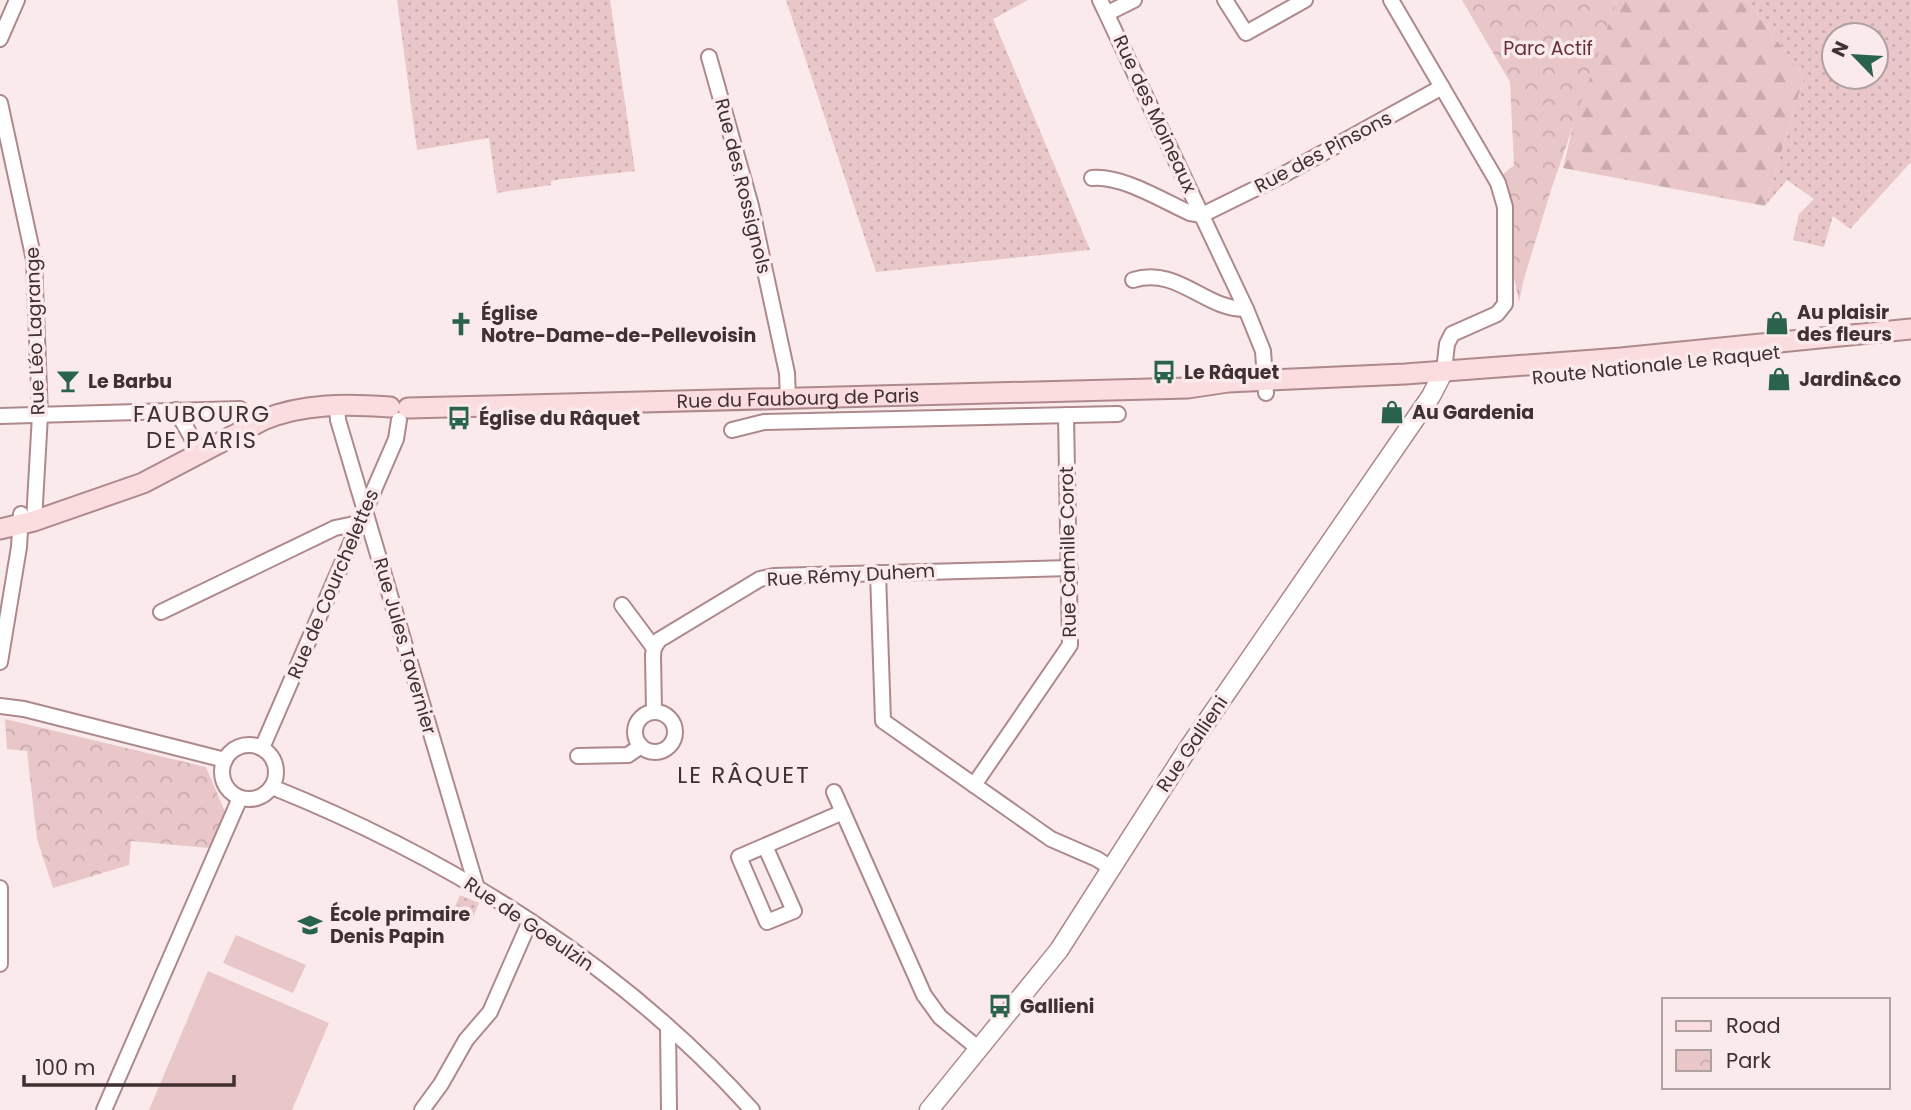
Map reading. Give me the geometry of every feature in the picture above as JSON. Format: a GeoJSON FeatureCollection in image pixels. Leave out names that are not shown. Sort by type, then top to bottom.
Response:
{"type":"FeatureCollection","features":[{"type":"Feature","properties":{"kind":"main road","name":"Route Nationale Le Raquet"},"geometry":{"type":"LineString","coordinates":[[1501,367],[1759,346],[1911,328]]}},
{"type":"Feature","properties":{"kind":"main road","name":"Route Nationale Le Raquet"},"geometry":{"type":"LineString","coordinates":[[1442,380],[1657,367],[1911,338]]}},
{"type":"Feature","properties":{"kind":"main road","name":"Rue du Faubourg de Paris"},"geometry":{"type":"LineString","coordinates":[[0,528],[143,483],[272,416],[309,408],[337,405],[399,411],[1188,388],[1221,383],[1266,387],[1442,380],[1501,367]]}},
{"type":"Feature","properties":{"kind":"main road","name":"Rue du Faubourg de Paris"},"geometry":{"type":"LineString","coordinates":[[0,516],[27,518]]}},
{"type":"Feature","properties":{"kind":"street"},"geometry":{"type":"LineString","coordinates":[[0,39],[17,0]]}},
{"type":"Feature","properties":{"kind":"street"},"geometry":{"type":"LineString","coordinates":[[1104,6],[1134,0]]}},
{"type":"Feature","properties":{"kind":"street"},"geometry":{"type":"LineString","coordinates":[[1226,0],[1246,33],[1304,0]]}},
{"type":"Feature","properties":{"kind":"street"},"geometry":{"type":"LineString","coordinates":[[1391,0],[1498,183],[1505,213],[1504,304],[1497,314],[1452,334],[1447,344],[1442,380]]}},
{"type":"Feature","properties":{"kind":"street","name":"Rue des Moineaux"},"geometry":{"type":"LineString","coordinates":[[1104,6],[1246,309],[1263,351],[1266,387]]}},
{"type":"Feature","properties":{"kind":"street","name":"Rue des Rossignols"},"geometry":{"type":"LineString","coordinates":[[709,57],[751,206],[787,373],[788,398]]}},
{"type":"Feature","properties":{"kind":"street","name":"Rue des Pinsons"},"geometry":{"type":"LineString","coordinates":[[1202,215],[1282,176],[1442,87]]}},
{"type":"Feature","properties":{"kind":"street","name":"Rue Léo Lagrange"},"geometry":{"type":"LineString","coordinates":[[0,103],[34,260],[40,415],[27,518],[19,547],[0,662]]}},
{"type":"Feature","properties":{"kind":"street","name":"Rue des Moineaux"},"geometry":{"type":"LineString","coordinates":[[1093,178],[1119,181],[1190,213],[1202,215]]}},
{"type":"Feature","properties":{"kind":"street"},"geometry":{"type":"LineString","coordinates":[[1133,280],[1149,276],[1162,278],[1231,307],[1246,309]]}},
{"type":"Feature","properties":{"kind":"street","name":"Rue Gallieni"},"geometry":{"type":"LineString","coordinates":[[929,1110],[1053,959],[1187,750],[1442,380]]}},
{"type":"Feature","properties":{"kind":"street","name":"Rue Jules Tavernier"},"geometry":{"type":"LineString","coordinates":[[337,405],[338,420],[476,885]]}},
{"type":"Feature","properties":{"kind":"street"},"geometry":{"type":"LineString","coordinates":[[0,416],[240,409]]}},
{"type":"Feature","properties":{"kind":"street"},"geometry":{"type":"LineString","coordinates":[[176,411],[201,454]]}},
{"type":"Feature","properties":{"kind":"street","name":"Rue de Courchelettes"},"geometry":{"type":"LineString","coordinates":[[262,748],[396,439],[399,411]]}},
{"type":"Feature","properties":{"kind":"street","name":"Rue du Faubourg de Paris"},"geometry":{"type":"LineString","coordinates":[[732,430],[764,422],[1118,414]]}},
{"type":"Feature","properties":{"kind":"street","name":"Rue Camille Corot"},"geometry":{"type":"LineString","coordinates":[[974,785],[1069,649],[1071,640],[1066,415]]}},
{"type":"Feature","properties":{"kind":"street"},"geometry":{"type":"LineString","coordinates":[[161,612],[335,528],[359,523]]}},
{"type":"Feature","properties":{"kind":"street","name":"Rue Rémy Duhem"},"geometry":{"type":"LineString","coordinates":[[654,648],[663,636],[760,579],[774,576],[1070,568]]}},
{"type":"Feature","properties":{"kind":"street"},"geometry":{"type":"LineString","coordinates":[[878,573],[883,722],[1051,839],[1111,868]]}},
{"type":"Feature","properties":{"kind":"street"},"geometry":{"type":"LineString","coordinates":[[622,605],[654,648],[654,711]]}},
{"type":"Feature","properties":{"kind":"street"},"geometry":{"type":"LineString","coordinates":[[0,706],[24,709],[225,760]]}},
{"type":"Feature","properties":{"kind":"street"},"geometry":{"type":"LineString","coordinates":[[654,711],[664,713],[672,720],[676,729],[674,739],[668,747],[659,752],[649,751],[641,746],[635,736],[636,724],[643,715],[654,711]]}},
{"type":"Feature","properties":{"kind":"street"},"geometry":{"type":"LineString","coordinates":[[254,745],[262,748],[276,765],[276,778],[272,787],[258,798],[240,797],[232,793],[224,782],[222,773],[225,760],[241,746],[254,745]]}},
{"type":"Feature","properties":{"kind":"street"},"geometry":{"type":"LineString","coordinates":[[578,756],[628,755],[641,746]]}},
{"type":"Feature","properties":{"kind":"street","name":"Rue de Goeulzin"},"geometry":{"type":"LineString","coordinates":[[272,787],[374,831],[476,885],[530,921],[622,988],[668,1028],[752,1110]]}},
{"type":"Feature","properties":{"kind":"street"},"geometry":{"type":"LineString","coordinates":[[834,792],[924,995],[940,1017],[979,1049]]}},
{"type":"Feature","properties":{"kind":"street"},"geometry":{"type":"LineString","coordinates":[[104,1110],[240,797]]}},
{"type":"Feature","properties":{"kind":"street"},"geometry":{"type":"LineString","coordinates":[[765,846],[794,911],[768,922],[739,857],[843,812]]}},
{"type":"Feature","properties":{"kind":"street"},"geometry":{"type":"LineString","coordinates":[[0,888],[0,964]]}},
{"type":"Feature","properties":{"kind":"street"},"geometry":{"type":"LineString","coordinates":[[422,1110],[441,1084],[466,1040],[481,1026],[490,1012],[530,921]]}},
{"type":"Feature","properties":{"kind":"street"},"geometry":{"type":"LineString","coordinates":[[668,1028],[669,1110]]}},
{"type":"Feature","properties":{"kind":"green space"},"geometry":{"type":"Polygon","coordinates":[[[397,0],[610,0],[635,171],[561,179],[551,181],[551,185],[497,193],[489,138],[417,150],[397,0]]]}},
{"type":"Feature","properties":{"kind":"green space"},"geometry":{"type":"Polygon","coordinates":[[[786,0],[1028,0],[993,19],[1090,250],[876,272],[786,0]]]}},
{"type":"Feature","properties":{"kind":"green space","name":"Parc Actif"},"geometry":{"type":"Polygon","coordinates":[[[1462,0],[1617,0],[1551,190],[1519,302],[1512,267],[1510,200],[1501,176],[1514,165],[1510,82],[1462,0]]]}},
{"type":"Feature","properties":{"kind":"green space"},"geometry":{"type":"Polygon","coordinates":[[[1617,0],[1747,0],[1804,77],[1765,206],[1563,168],[1576,114],[1617,0]]]}},
{"type":"Feature","properties":{"kind":"green space"},"geometry":{"type":"Polygon","coordinates":[[[1747,0],[1911,0],[1911,162],[1850,229],[1833,216],[1824,247],[1793,240],[1799,214],[1814,199],[1787,180],[1765,206],[1804,77],[1747,0]]]}},
{"type":"Feature","properties":{"kind":"green space"},"geometry":{"type":"Polygon","coordinates":[[[5,719],[206,767],[226,814],[209,848],[131,841],[129,865],[53,888],[37,839],[27,751],[7,749],[5,719]]]}},
{"type":"Feature","properties":{"kind":"green space"},"geometry":{"type":"Polygon","coordinates":[[[460,895],[479,903],[471,922],[452,913],[460,895]]]}},
{"type":"Feature","properties":{"kind":"green space"},"geometry":{"type":"Polygon","coordinates":[[[236,935],[306,965],[293,993],[223,963],[236,935]]]}},
{"type":"Feature","properties":{"kind":"green space"},"geometry":{"type":"Polygon","coordinates":[[[208,971],[329,1023],[292,1110],[149,1110],[208,971]]]}},
{"type":"Feature","properties":{"kind":"place","name":"Au plaisir des fleurs"},"geometry":{"type":"Point","coordinates":[1777,323]}},
{"type":"Feature","properties":{"kind":"place","name":"Église Notre-Dame-de-Pellevoisin"},"geometry":{"type":"Point","coordinates":[461,324]}},
{"type":"Feature","properties":{"kind":"place","name":"Le Râquet"},"geometry":{"type":"Point","coordinates":[1164,372]}},
{"type":"Feature","properties":{"kind":"place","name":"Jardin&co"},"geometry":{"type":"Point","coordinates":[1779,379]}},
{"type":"Feature","properties":{"kind":"place","name":"Le Barbu"},"geometry":{"type":"Point","coordinates":[68,381]}},
{"type":"Feature","properties":{"kind":"place","name":"Au Gardenia"},"geometry":{"type":"Point","coordinates":[1392,412]}},
{"type":"Feature","properties":{"kind":"place","name":"Église du Râquet"},"geometry":{"type":"Point","coordinates":[459,418]}},
{"type":"Feature","properties":{"kind":"place","name":"École primaire Denis Papin"},"geometry":{"type":"Point","coordinates":[310,925]}},
{"type":"Feature","properties":{"kind":"place","name":"Gallieni"},"geometry":{"type":"Point","coordinates":[1000,1006]}},
{"type":"Feature","properties":{"kind":"district","name":"FAUBOURG DE PARIS"},"geometry":{"type":"Point","coordinates":[202,427]}},
{"type":"Feature","properties":{"kind":"district","name":"LE RÂQUET"},"geometry":{"type":"Point","coordinates":[744,775]}}]}
